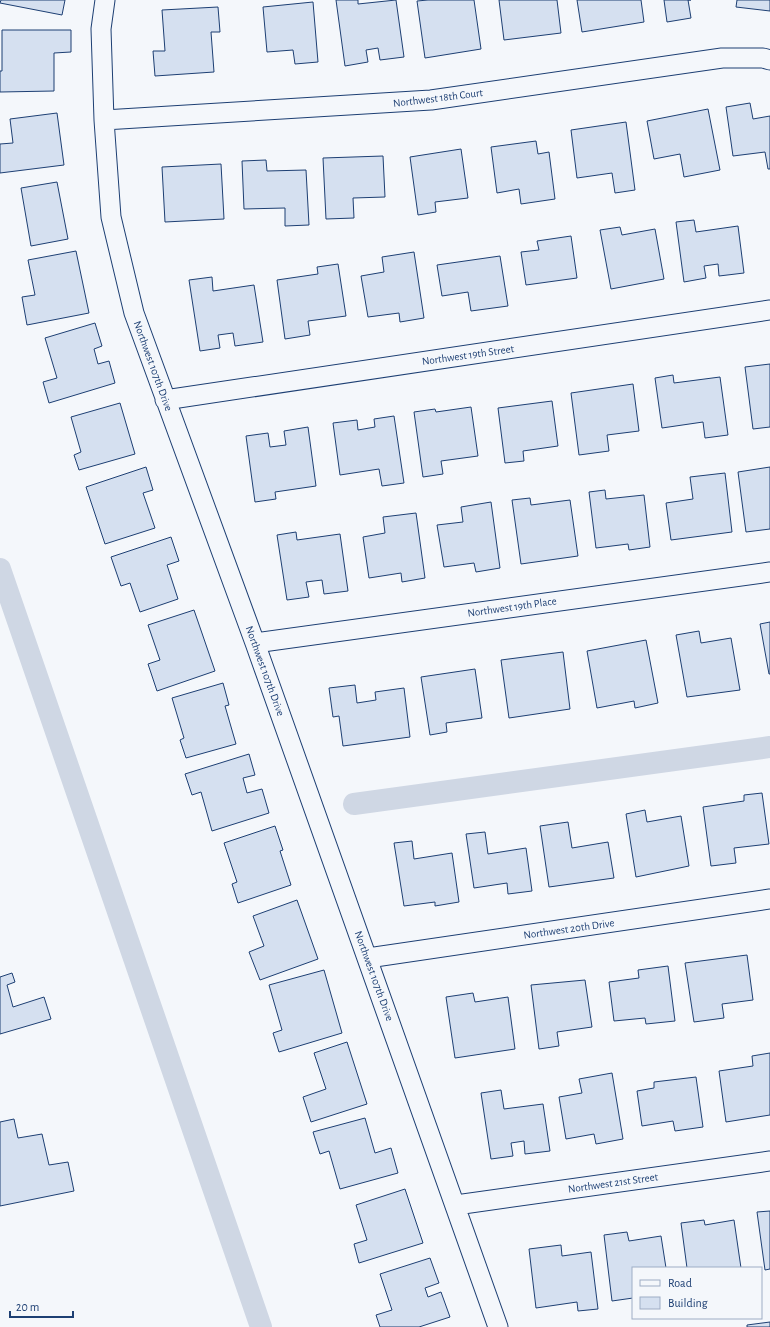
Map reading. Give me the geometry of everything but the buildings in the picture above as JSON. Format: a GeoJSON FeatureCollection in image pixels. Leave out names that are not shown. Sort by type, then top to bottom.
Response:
{"type":"FeatureCollection","features":[{"type":"Feature","properties":{"kind":"street","name":"Northwest 107th Drive"},"geometry":{"type":"LineString","coordinates":[[105,0],[102,29],[104,120],[111,217],[134,313],[255,643],[456,1205],[498,1327]]}},
{"type":"Feature","properties":{"kind":"street","name":"Northwest 18th Court"},"geometry":{"type":"LineString","coordinates":[[104,120],[431,100],[722,58],[763,58],[770,60]]}},
{"type":"Feature","properties":{"kind":"street","name":"Northwest 19th Street"},"geometry":{"type":"LineString","coordinates":[[165,400],[770,310]]}},
{"type":"Feature","properties":{"kind":"street","name":"Northwest 19th Place"},"geometry":{"type":"LineString","coordinates":[[255,643],[770,572]]}},
{"type":"Feature","properties":{"kind":"street","name":"Northwest 20th Drive"},"geometry":{"type":"LineString","coordinates":[[368,958],[770,899]]}},
{"type":"Feature","properties":{"kind":"street","name":"Northwest 21st Street"},"geometry":{"type":"LineString","coordinates":[[456,1205],[770,1161]]}},
{"type":"Feature","properties":{"kind":"waterway"},"geometry":{"type":"LineString","coordinates":[[0,569],[261,1327]]}},
{"type":"Feature","properties":{"kind":"waterway"},"geometry":{"type":"LineString","coordinates":[[354,804],[770,747]]}}]}
